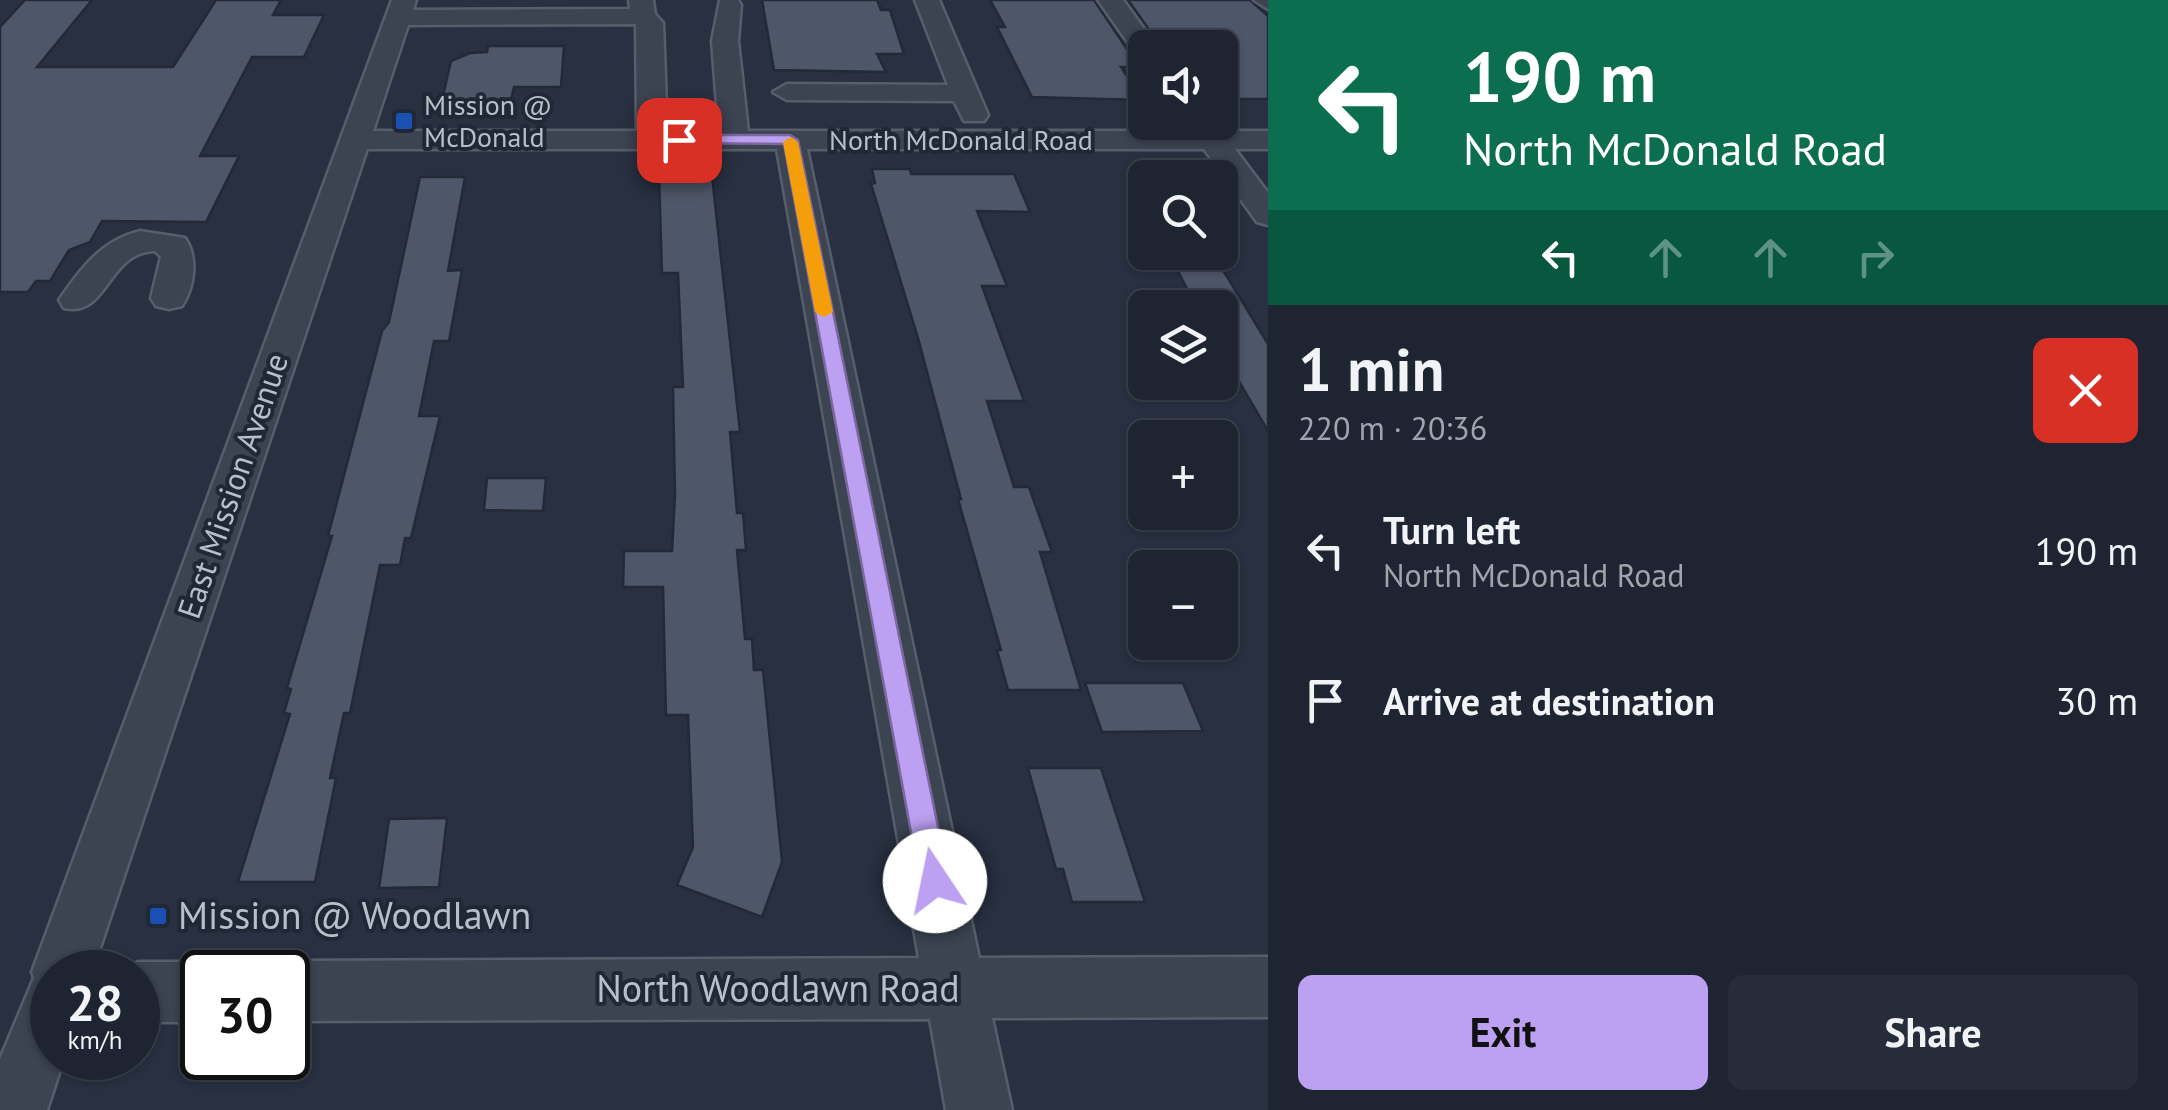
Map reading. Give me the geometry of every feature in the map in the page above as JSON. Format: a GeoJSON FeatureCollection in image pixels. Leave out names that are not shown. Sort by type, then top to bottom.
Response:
{"type":"FeatureCollection","features":[{"type":"Feature","properties":{"kind":"street"},"geometry":{"type":"LineString","coordinates":[[927,0],[984,140]]}},
{"type":"Feature","properties":{"kind":"street"},"geometry":{"type":"LineString","coordinates":[[1110,0],[1132,30]]}},
{"type":"Feature","properties":{"kind":"street"},"geometry":{"type":"LineString","coordinates":[[729,6],[725,41],[734,140]]}},
{"type":"Feature","properties":{"kind":"street"},"geometry":{"type":"LineString","coordinates":[[401,9],[642,8],[650,23],[652,140]]}},
{"type":"Feature","properties":{"kind":"street","name":"East Mission Avenue"},"geometry":{"type":"LineString","coordinates":[[70,950],[401,9]]}},
{"type":"Feature","properties":{"kind":"street"},"geometry":{"type":"LineString","coordinates":[[787,92],[964,92]]}},
{"type":"Feature","properties":{"kind":"street","name":"North McDonald Road"},"geometry":{"type":"LineString","coordinates":[[354,140],[984,140],[1128,135]]}},
{"type":"Feature","properties":{"kind":"street","name":"North McDonald Road"},"geometry":{"type":"LineString","coordinates":[[1238,136],[1268,140]]}},
{"type":"Feature","properties":{"kind":"street"},"geometry":{"type":"LineString","coordinates":[[790,140],[979,1110]]}},
{"type":"Feature","properties":{"kind":"street"},"geometry":{"type":"LineString","coordinates":[[1213,140],[1268,215]]}},
{"type":"Feature","properties":{"kind":"street"},"geometry":{"type":"LineString","coordinates":[[78,300],[119,249],[132,242],[156,240],[174,245],[178,257],[169,298]]}},
{"type":"Feature","properties":{"kind":"street","name":"North Woodlawn Road"},"geometry":{"type":"LineString","coordinates":[[310,992],[1268,987]]}},
{"type":"Feature","properties":{"kind":"street"},"geometry":{"type":"LineString","coordinates":[[14,1110],[30,1064]]}},
{"type":"Feature","properties":{"kind":"building"},"geometry":{"type":"Polygon","coordinates":[[[25,0],[92,0],[37,67],[173,67],[216,0],[281,0],[273,15],[324,15],[304,57],[252,57],[200,156],[239,156],[206,222],[102,221],[90,242],[69,250],[50,281],[36,281],[28,292],[0,292],[0,27],[25,0]]]}},
{"type":"Feature","properties":{"kind":"building"},"geometry":{"type":"Polygon","coordinates":[[[762,0],[877,0],[881,10],[890,10],[904,54],[877,54],[886,72],[774,70],[762,0]]]}},
{"type":"Feature","properties":{"kind":"building"},"geometry":{"type":"Polygon","coordinates":[[[990,0],[1094,0],[1128,51],[1128,67],[1121,67],[1128,78],[1128,100],[1032,97],[997,27],[1005,27],[990,0]]]}},
{"type":"Feature","properties":{"kind":"building"},"geometry":{"type":"Polygon","coordinates":[[[1128,0],[1250,0],[1268,16],[1268,99],[1238,99],[1238,30],[1149,30],[1128,0]]]}},
{"type":"Feature","properties":{"kind":"building"},"geometry":{"type":"Polygon","coordinates":[[[488,46],[564,46],[561,87],[514,87],[510,104],[441,104],[451,61],[470,53],[487,52],[488,46]]]}},
{"type":"Feature","properties":{"kind":"building"},"geometry":{"type":"Polygon","coordinates":[[[872,169],[910,169],[911,174],[1014,174],[1030,212],[977,211],[1007,286],[982,286],[1024,401],[987,401],[1014,487],[1029,487],[1052,552],[1040,552],[1081,690],[1008,690],[997,650],[1001,650],[918,338],[871,184],[875,183],[872,169]]]}},
{"type":"Feature","properties":{"kind":"building"},"geometry":{"type":"Polygon","coordinates":[[[659,176],[712,176],[740,432],[730,432],[737,513],[743,513],[746,550],[737,550],[745,639],[752,639],[754,670],[763,670],[782,862],[762,917],[677,885],[693,847],[688,715],[666,715],[663,587],[623,587],[624,551],[672,551],[673,387],[683,387],[678,273],[662,273],[659,176]]]}},
{"type":"Feature","properties":{"kind":"building"},"geometry":{"type":"Polygon","coordinates":[[[420,177],[465,177],[448,271],[462,270],[449,341],[434,341],[419,416],[440,416],[411,538],[405,538],[400,565],[380,565],[350,713],[344,713],[330,778],[336,778],[315,882],[238,882],[290,714],[284,713],[291,689],[287,688],[332,536],[328,536],[382,331],[389,322],[420,177]]]}},
{"type":"Feature","properties":{"kind":"building"},"geometry":{"type":"Polygon","coordinates":[[[1177,270],[1223,270],[1235,290],[1188,290],[1177,270]]]}},
{"type":"Feature","properties":{"kind":"building"},"geometry":{"type":"Polygon","coordinates":[[[1238,295],[1268,344],[1268,431],[1238,380],[1238,295]]]}},
{"type":"Feature","properties":{"kind":"building"},"geometry":{"type":"Polygon","coordinates":[[[487,478],[546,478],[543,511],[484,510],[487,478]]]}},
{"type":"Feature","properties":{"kind":"building"},"geometry":{"type":"Polygon","coordinates":[[[1085,683],[1183,683],[1203,731],[1102,732],[1085,683]]]}},
{"type":"Feature","properties":{"kind":"building"},"geometry":{"type":"Polygon","coordinates":[[[1028,768],[1101,768],[1145,902],[1072,902],[1063,869],[1056,869],[1028,768]]]}},
{"type":"Feature","properties":{"kind":"building"},"geometry":{"type":"Polygon","coordinates":[[[447,818],[439,887],[379,888],[389,819],[447,818]]]}},
{"type":"Feature","properties":{"kind":"slow traffic"},"geometry":{"type":"LineString","coordinates":[[791,142],[824,312]]}},
{"type":"Feature","properties":{"kind":"place","name":"Mission @ McDonald"},"geometry":{"type":"Point","coordinates":[404,121]}},
{"type":"Feature","properties":{"kind":"place","name":"Mission @ Woodlawn"},"geometry":{"type":"Point","coordinates":[158,916]}},
{"type":"Feature","properties":{"kind":"route"},"geometry":{"type":"LineString","coordinates":[[679,140],[790,140],[935,881]]}}]}
